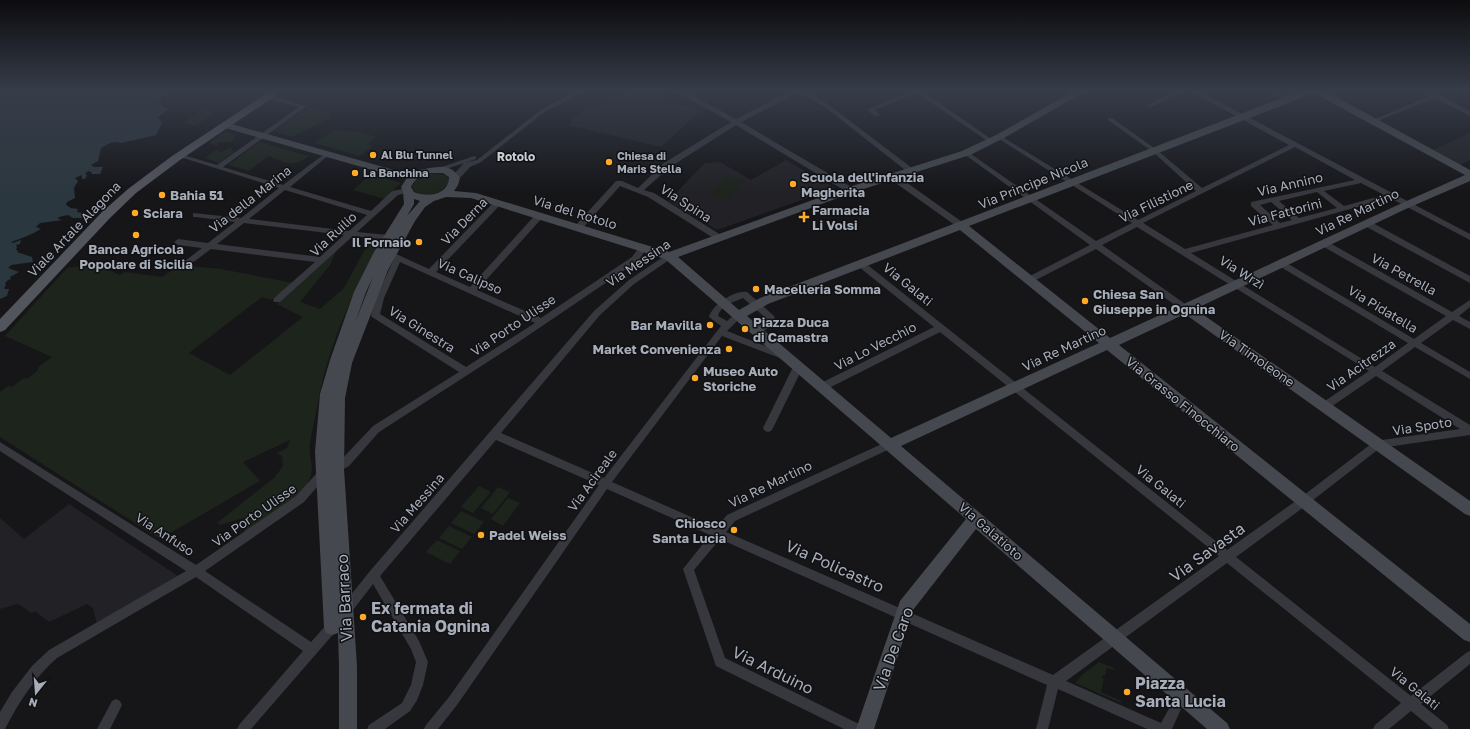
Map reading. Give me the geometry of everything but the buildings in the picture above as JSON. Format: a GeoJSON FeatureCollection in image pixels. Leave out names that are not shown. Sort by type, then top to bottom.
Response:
{"type":"FeatureCollection","features":[{"type":"Feature","properties":{"kind":"main road","name":"Via Messina"},"geometry":{"type":"LineString","coordinates":[[669,256],[850,190],[912,171],[966,152],[995,139],[1022,124]]}},
{"type":"Feature","properties":{"kind":"main road","name":"Via Principe Nicola"},"geometry":{"type":"LineString","coordinates":[[738,316],[761,303],[862,265],[1072,182],[1228,124]]}},
{"type":"Feature","properties":{"kind":"main road"},"geometry":{"type":"LineString","coordinates":[[1378,124],[1470,176]]}},
{"type":"Feature","properties":{"kind":"main road"},"geometry":{"type":"LineString","coordinates":[[225,125],[394,173],[419,173],[437,170],[449,172],[455,181],[456,186],[472,196]]}},
{"type":"Feature","properties":{"kind":"main road","name":"Viale Artale Alagona"},"geometry":{"type":"LineString","coordinates":[[0,327],[117,204],[143,182],[225,125]]}},
{"type":"Feature","properties":{"kind":"main road"},"geometry":{"type":"LineString","coordinates":[[331,471],[322,452],[326,394],[332,373],[360,292],[370,269],[409,204],[405,180],[394,173]]}},
{"type":"Feature","properties":{"kind":"main road"},"geometry":{"type":"LineString","coordinates":[[407,189],[410,179],[419,173]]}},
{"type":"Feature","properties":{"kind":"main road","name":"Via Re Martino"},"geometry":{"type":"LineString","coordinates":[[889,445],[1470,176]]}},
{"type":"Feature","properties":{"kind":"main road"},"geometry":{"type":"LineString","coordinates":[[444,194],[452,187],[455,181]]}},
{"type":"Feature","properties":{"kind":"main road"},"geometry":{"type":"LineString","coordinates":[[407,189],[417,197],[431,198],[444,194],[472,196]]}},
{"type":"Feature","properties":{"kind":"main road","name":"Via del Rotolo"},"geometry":{"type":"LineString","coordinates":[[472,196],[669,256]]}},
{"type":"Feature","properties":{"kind":"main road"},"geometry":{"type":"LineString","coordinates":[[331,471],[341,382],[346,363],[366,308],[394,257],[410,220],[421,206],[431,198]]}},
{"type":"Feature","properties":{"kind":"main road","name":"Via Grasso Finocchiaro"},"geometry":{"type":"LineString","coordinates":[[962,226],[1470,634]]}},
{"type":"Feature","properties":{"kind":"main road"},"geometry":{"type":"LineString","coordinates":[[669,256],[722,301]]}},
{"type":"Feature","properties":{"kind":"main road","name":"Via Galatioto"},"geometry":{"type":"LineString","coordinates":[[722,301],[1221,729]]}},
{"type":"Feature","properties":{"kind":"main road","name":"Via Timoleone"},"geometry":{"type":"LineString","coordinates":[[1186,308],[1470,509]]}},
{"type":"Feature","properties":{"kind":"main road","name":"Via Barraco"},"geometry":{"type":"LineString","coordinates":[[331,471],[345,611],[349,728]]}},
{"type":"Feature","properties":{"kind":"main road","name":"Via Barraco"},"geometry":{"type":"LineString","coordinates":[[331,471],[332,627]]}},
{"type":"Feature","properties":{"kind":"main road","name":"Via De Caro"},"geometry":{"type":"LineString","coordinates":[[865,729],[902,614],[906,606],[976,518]]}},
{"type":"Feature","properties":{"kind":"street"},"geometry":{"type":"LineString","coordinates":[[218,167],[279,124]]}},
{"type":"Feature","properties":{"kind":"street"},"geometry":{"type":"LineString","coordinates":[[455,181],[467,166],[480,161],[526,124]]}},
{"type":"Feature","properties":{"kind":"street"},"geometry":{"type":"LineString","coordinates":[[640,190],[667,165],[733,124]]}},
{"type":"Feature","properties":{"kind":"street"},"geometry":{"type":"LineString","coordinates":[[740,124],[790,152],[850,190]]}},
{"type":"Feature","properties":{"kind":"street"},"geometry":{"type":"LineString","coordinates":[[851,124],[912,171]]}},
{"type":"Feature","properties":{"kind":"street","name":"Via Wrzì"},"geometry":{"type":"LineString","coordinates":[[971,124],[1072,182],[1470,430]]}},
{"type":"Feature","properties":{"kind":"street"},"geometry":{"type":"LineString","coordinates":[[1117,124],[1155,151],[1202,192]]}},
{"type":"Feature","properties":{"kind":"street"},"geometry":{"type":"LineString","coordinates":[[1255,124],[1470,237]]}},
{"type":"Feature","properties":{"kind":"street","name":"Via Filistione"},"geometry":{"type":"LineString","coordinates":[[1029,280],[1138,223],[1294,145]]}},
{"type":"Feature","properties":{"kind":"street","name":"Via Timoleone"},"geometry":{"type":"LineString","coordinates":[[966,152],[1186,308]]}},
{"type":"Feature","properties":{"kind":"street","name":"Via della Marina"},"geometry":{"type":"LineString","coordinates":[[188,263],[327,154]]}},
{"type":"Feature","properties":{"kind":"street"},"geometry":{"type":"LineString","coordinates":[[437,170],[489,154]]}},
{"type":"Feature","properties":{"kind":"street"},"geometry":{"type":"LineString","coordinates":[[178,157],[218,167],[372,214]]}},
{"type":"Feature","properties":{"kind":"street","name":"Via Grasso Finocchiaro"},"geometry":{"type":"LineString","coordinates":[[893,177],[962,226]]}},
{"type":"Feature","properties":{"kind":"street","name":"Via Annino"},"geometry":{"type":"LineString","coordinates":[[1278,226],[1254,204],[1363,180]]}},
{"type":"Feature","properties":{"kind":"street","name":"Via Spina"},"geometry":{"type":"LineString","coordinates":[[578,228],[619,182],[651,194],[718,237]]}},
{"type":"Feature","properties":{"kind":"street","name":"Via Ruilio"},"geometry":{"type":"LineString","coordinates":[[277,300],[394,193],[407,189]]}},
{"type":"Feature","properties":{"kind":"street"},"geometry":{"type":"LineString","coordinates":[[1318,190],[1343,209]]}},
{"type":"Feature","properties":{"kind":"street","name":"Via Fattorini"},"geometry":{"type":"LineString","coordinates":[[1185,252],[1392,195]]}},
{"type":"Feature","properties":{"kind":"street"},"geometry":{"type":"LineString","coordinates":[[1273,200],[1298,221]]}},
{"type":"Feature","properties":{"kind":"street","name":"Via Derna"},"geometry":{"type":"LineString","coordinates":[[430,273],[498,203]]}},
{"type":"Feature","properties":{"kind":"street"},"geometry":{"type":"LineString","coordinates":[[196,215],[388,238]]}},
{"type":"Feature","properties":{"kind":"street"},"geometry":{"type":"LineString","coordinates":[[472,291],[540,216]]}},
{"type":"Feature","properties":{"kind":"street"},"geometry":{"type":"LineString","coordinates":[[1366,223],[1470,280]]}},
{"type":"Feature","properties":{"kind":"street"},"geometry":{"type":"LineString","coordinates":[[178,242],[322,260]]}},
{"type":"Feature","properties":{"kind":"street","name":"Via Petrella"},"geometry":{"type":"LineString","coordinates":[[1325,244],[1470,326]]}},
{"type":"Feature","properties":{"kind":"street","name":"Via Porto Ulisse"},"geometry":{"type":"LineString","coordinates":[[0,725],[15,696],[25,682],[46,659],[65,646],[196,571],[308,493],[316,480],[344,464],[359,449],[376,428],[466,372],[635,259],[643,248]]}},
{"type":"Feature","properties":{"kind":"street","name":"Via Messina"},"geometry":{"type":"LineString","coordinates":[[345,611],[612,296],[669,256]]}},
{"type":"Feature","properties":{"kind":"street","name":"Via Calipso"},"geometry":{"type":"LineString","coordinates":[[394,257],[541,322]]}},
{"type":"Feature","properties":{"kind":"street","name":"Via Ginestra"},"geometry":{"type":"LineString","coordinates":[[394,257],[375,315],[466,372]]}},
{"type":"Feature","properties":{"kind":"street","name":"Via Pidatella"},"geometry":{"type":"LineString","coordinates":[[1282,264],[1470,376]]}},
{"type":"Feature","properties":{"kind":"street","name":"Via Galati"},"geometry":{"type":"LineString","coordinates":[[862,265],[1443,729]]}},
{"type":"Feature","properties":{"kind":"street"},"geometry":{"type":"LineString","coordinates":[[758,333],[770,322],[771,318],[761,303],[744,294],[722,301],[716,309],[713,317],[723,328],[786,357]]}},
{"type":"Feature","properties":{"kind":"street"},"geometry":{"type":"LineString","coordinates":[[366,308],[380,298]]}},
{"type":"Feature","properties":{"kind":"street","name":"Via Acitrezza"},"geometry":{"type":"LineString","coordinates":[[1325,406],[1470,303]]}},
{"type":"Feature","properties":{"kind":"street","name":"Via Acireale"},"geometry":{"type":"LineString","coordinates":[[430,729],[453,701],[606,483],[723,328],[738,316]]}},
{"type":"Feature","properties":{"kind":"street","name":"Via Lo Vecchio"},"geometry":{"type":"LineString","coordinates":[[822,387],[940,328]]}},
{"type":"Feature","properties":{"kind":"street"},"geometry":{"type":"LineString","coordinates":[[768,428],[798,367]]}},
{"type":"Feature","properties":{"kind":"street","name":"Via Spoto"},"geometry":{"type":"LineString","coordinates":[[1378,444],[1387,444],[1470,430]]}},
{"type":"Feature","properties":{"kind":"street","name":"Via Policastro"},"geometry":{"type":"LineString","coordinates":[[495,435],[1161,729]]}},
{"type":"Feature","properties":{"kind":"street","name":"Via Savasta"},"geometry":{"type":"LineString","coordinates":[[1053,682],[1304,501],[1378,444]]}},
{"type":"Feature","properties":{"kind":"street","name":"Via Re Martino"},"geometry":{"type":"LineString","coordinates":[[719,534],[731,518],[889,445]]}},
{"type":"Feature","properties":{"kind":"street","name":"Via Anfuso"},"geometry":{"type":"LineString","coordinates":[[0,446],[196,571],[312,650]]}},
{"type":"Feature","properties":{"kind":"street","name":"Via Arduino"},"geometry":{"type":"LineString","coordinates":[[719,534],[688,569],[720,662],[857,729]]}},
{"type":"Feature","properties":{"kind":"street"},"geometry":{"type":"LineString","coordinates":[[373,729],[406,707],[413,696],[417,685],[422,662],[415,645],[374,575]]}},
{"type":"Feature","properties":{"kind":"street"},"geometry":{"type":"LineString","coordinates":[[243,729],[332,627]]}},
{"type":"Feature","properties":{"kind":"street"},"geometry":{"type":"LineString","coordinates":[[1379,729],[1470,657]]}},
{"type":"Feature","properties":{"kind":"street"},"geometry":{"type":"LineString","coordinates":[[1042,729],[1053,682]]}},
{"type":"Feature","properties":{"kind":"street"},"geometry":{"type":"LineString","coordinates":[[103,729],[116,705]]}},
{"type":"Feature","properties":{"kind":"street"},"geometry":{"type":"LineString","coordinates":[[1164,729],[1176,709]]}},
{"type":"Feature","properties":{"kind":"shaded area"},"geometry":{"type":"Polygon","coordinates":[[[0,124],[161,124],[156,135],[121,143],[113,142],[101,148],[98,161],[91,165],[94,167],[103,167],[100,174],[92,174],[88,171],[85,174],[87,175],[85,179],[82,179],[82,175],[75,178],[78,181],[74,188],[75,198],[67,202],[66,205],[71,208],[78,209],[77,212],[83,213],[87,218],[73,218],[68,215],[59,217],[58,219],[63,220],[40,223],[36,227],[41,229],[11,242],[13,243],[21,240],[20,244],[16,245],[16,250],[18,250],[17,252],[32,257],[33,262],[11,265],[8,268],[19,272],[10,277],[11,279],[5,283],[6,285],[4,288],[9,289],[7,296],[0,299],[0,124]]]}},
{"type":"Feature","properties":{"kind":"shaded area"},"geometry":{"type":"Polygon","coordinates":[[[187,124],[198,124],[195,126],[187,124]]]}},
{"type":"Feature","properties":{"kind":"shaded area"},"geometry":{"type":"Polygon","coordinates":[[[284,124],[318,124],[292,137],[274,131],[284,124]]]}},
{"type":"Feature","properties":{"kind":"shaded area"},"geometry":{"type":"Polygon","coordinates":[[[569,124],[686,124],[661,147],[568,125],[569,124]]]}},
{"type":"Feature","properties":{"kind":"shaded area"},"geometry":{"type":"Polygon","coordinates":[[[335,130],[359,132],[377,137],[368,144],[373,146],[360,156],[314,143],[335,130]]]}},
{"type":"Feature","properties":{"kind":"shaded area"},"geometry":{"type":"Polygon","coordinates":[[[225,132],[236,135],[231,142],[218,142],[217,146],[209,143],[225,132]]]}},
{"type":"Feature","properties":{"kind":"shaded area"},"geometry":{"type":"Polygon","coordinates":[[[1470,133],[1470,160],[1460,165],[1433,150],[1470,133]]]}},
{"type":"Feature","properties":{"kind":"shaded area"},"geometry":{"type":"Polygon","coordinates":[[[259,142],[309,156],[298,162],[289,163],[268,156],[249,171],[228,165],[259,142]]]}},
{"type":"Feature","properties":{"kind":"shaded area"},"geometry":{"type":"Polygon","coordinates":[[[230,147],[234,152],[219,163],[205,158],[217,149],[220,153],[230,147]]]}},
{"type":"Feature","properties":{"kind":"shaded area"},"geometry":{"type":"Polygon","coordinates":[[[786,160],[835,188],[717,230],[668,201],[705,163],[720,162],[751,180],[786,160]]]}},
{"type":"Feature","properties":{"kind":"shaded area"},"geometry":{"type":"Polygon","coordinates":[[[431,173],[445,175],[449,179],[447,185],[438,193],[432,195],[425,195],[415,192],[412,187],[415,181],[422,176],[431,173]]]}},
{"type":"Feature","properties":{"kind":"shaded area"},"geometry":{"type":"Polygon","coordinates":[[[371,174],[401,183],[384,199],[353,190],[371,174]]]}},
{"type":"Feature","properties":{"kind":"shaded area"},"geometry":{"type":"Polygon","coordinates":[[[728,175],[744,180],[728,199],[711,194],[728,175]]]}},
{"type":"Feature","properties":{"kind":"shaded area"},"geometry":{"type":"Polygon","coordinates":[[[370,240],[382,240],[353,295],[337,333],[325,372],[310,443],[312,468],[310,478],[307,484],[295,497],[279,510],[245,533],[243,518],[220,525],[217,523],[275,477],[283,466],[282,456],[277,453],[287,448],[290,440],[243,462],[260,481],[160,539],[0,437],[0,392],[8,386],[12,387],[22,379],[29,378],[38,370],[38,367],[52,357],[5,336],[67,268],[95,264],[120,275],[124,272],[162,277],[182,264],[188,266],[221,269],[293,283],[271,300],[262,297],[189,353],[230,375],[303,317],[277,304],[336,251],[330,265],[300,302],[320,309],[344,288],[370,240]]]}},
{"type":"Feature","properties":{"kind":"shaded area"},"geometry":{"type":"Polygon","coordinates":[[[479,486],[491,492],[473,513],[461,507],[479,486]]]}},
{"type":"Feature","properties":{"kind":"shaded area"},"geometry":{"type":"Polygon","coordinates":[[[498,487],[510,492],[493,514],[481,508],[498,487]]]}},
{"type":"Feature","properties":{"kind":"shaded area"},"geometry":{"type":"Polygon","coordinates":[[[508,498],[520,503],[503,526],[491,519],[508,498]]]}},
{"type":"Feature","properties":{"kind":"shaded area"},"geometry":{"type":"Polygon","coordinates":[[[69,504],[178,576],[97,624],[93,608],[87,604],[49,622],[35,611],[32,613],[18,604],[0,609],[0,518],[24,539],[69,504]]]}},
{"type":"Feature","properties":{"kind":"shaded area"},"geometry":{"type":"Polygon","coordinates":[[[461,511],[484,522],[474,534],[451,523],[461,511]]]}},
{"type":"Feature","properties":{"kind":"shaded area"},"geometry":{"type":"Polygon","coordinates":[[[449,526],[472,537],[462,549],[439,538],[449,526]]]}},
{"type":"Feature","properties":{"kind":"shaded area"},"geometry":{"type":"Polygon","coordinates":[[[437,540],[460,551],[450,564],[426,552],[437,540]]]}},
{"type":"Feature","properties":{"kind":"shaded area"},"geometry":{"type":"Polygon","coordinates":[[[1099,662],[1114,668],[1114,670],[1107,668],[1105,675],[1103,675],[1102,677],[1104,679],[1101,692],[1121,701],[1121,703],[1075,683],[1083,674],[1099,662]]]}},
{"type":"Feature","properties":{"kind":"place","name":"Al Blu Tunnel"},"geometry":{"type":"Point","coordinates":[373,155]}},
{"type":"Feature","properties":{"kind":"place","name":"Chiesa di Maris Stella"},"geometry":{"type":"Point","coordinates":[609,162]}},
{"type":"Feature","properties":{"kind":"place","name":"La Banchina"},"geometry":{"type":"Point","coordinates":[355,173]}},
{"type":"Feature","properties":{"kind":"place","name":"Scuola dell'infanzia Magherita"},"geometry":{"type":"Point","coordinates":[793,184]}},
{"type":"Feature","properties":{"kind":"place","name":"Bahia 51"},"geometry":{"type":"Point","coordinates":[162,195]}},
{"type":"Feature","properties":{"kind":"place","name":"Sciara"},"geometry":{"type":"Point","coordinates":[135,213]}},
{"type":"Feature","properties":{"kind":"place","name":"Farmacia Li Volsi"},"geometry":{"type":"Point","coordinates":[804,217]}},
{"type":"Feature","properties":{"kind":"place","name":"Banca Agricola Popolare di Sicilia"},"geometry":{"type":"Point","coordinates":[136,235]}},
{"type":"Feature","properties":{"kind":"place","name":"Il Fornaio"},"geometry":{"type":"Point","coordinates":[419,242]}},
{"type":"Feature","properties":{"kind":"place","name":"Macelleria Somma"},"geometry":{"type":"Point","coordinates":[756,289]}},
{"type":"Feature","properties":{"kind":"place","name":"Chiesa San Giuseppe in Ognina"},"geometry":{"type":"Point","coordinates":[1085,301]}},
{"type":"Feature","properties":{"kind":"place","name":"Bar Mavilla"},"geometry":{"type":"Point","coordinates":[710,325]}},
{"type":"Feature","properties":{"kind":"place","name":"Piazza Duca di Camastra"},"geometry":{"type":"Point","coordinates":[745,329]}},
{"type":"Feature","properties":{"kind":"place","name":"Market Convenienza"},"geometry":{"type":"Point","coordinates":[729,349]}},
{"type":"Feature","properties":{"kind":"place","name":"Museo Auto Storiche"},"geometry":{"type":"Point","coordinates":[695,378]}},
{"type":"Feature","properties":{"kind":"place","name":"Chiosco Santa Lucia"},"geometry":{"type":"Point","coordinates":[734,530]}},
{"type":"Feature","properties":{"kind":"place","name":"Padel Weiss"},"geometry":{"type":"Point","coordinates":[481,535]}},
{"type":"Feature","properties":{"kind":"place","name":"Ex fermata di Catania Ognina"},"geometry":{"type":"Point","coordinates":[363,617]}},
{"type":"Feature","properties":{"kind":"place","name":"Piazza Santa Lucia"},"geometry":{"type":"Point","coordinates":[1127,692]}},
{"type":"Feature","properties":{"kind":"district","name":"Rotolo"},"geometry":{"type":"Point","coordinates":[516,157]}}]}
